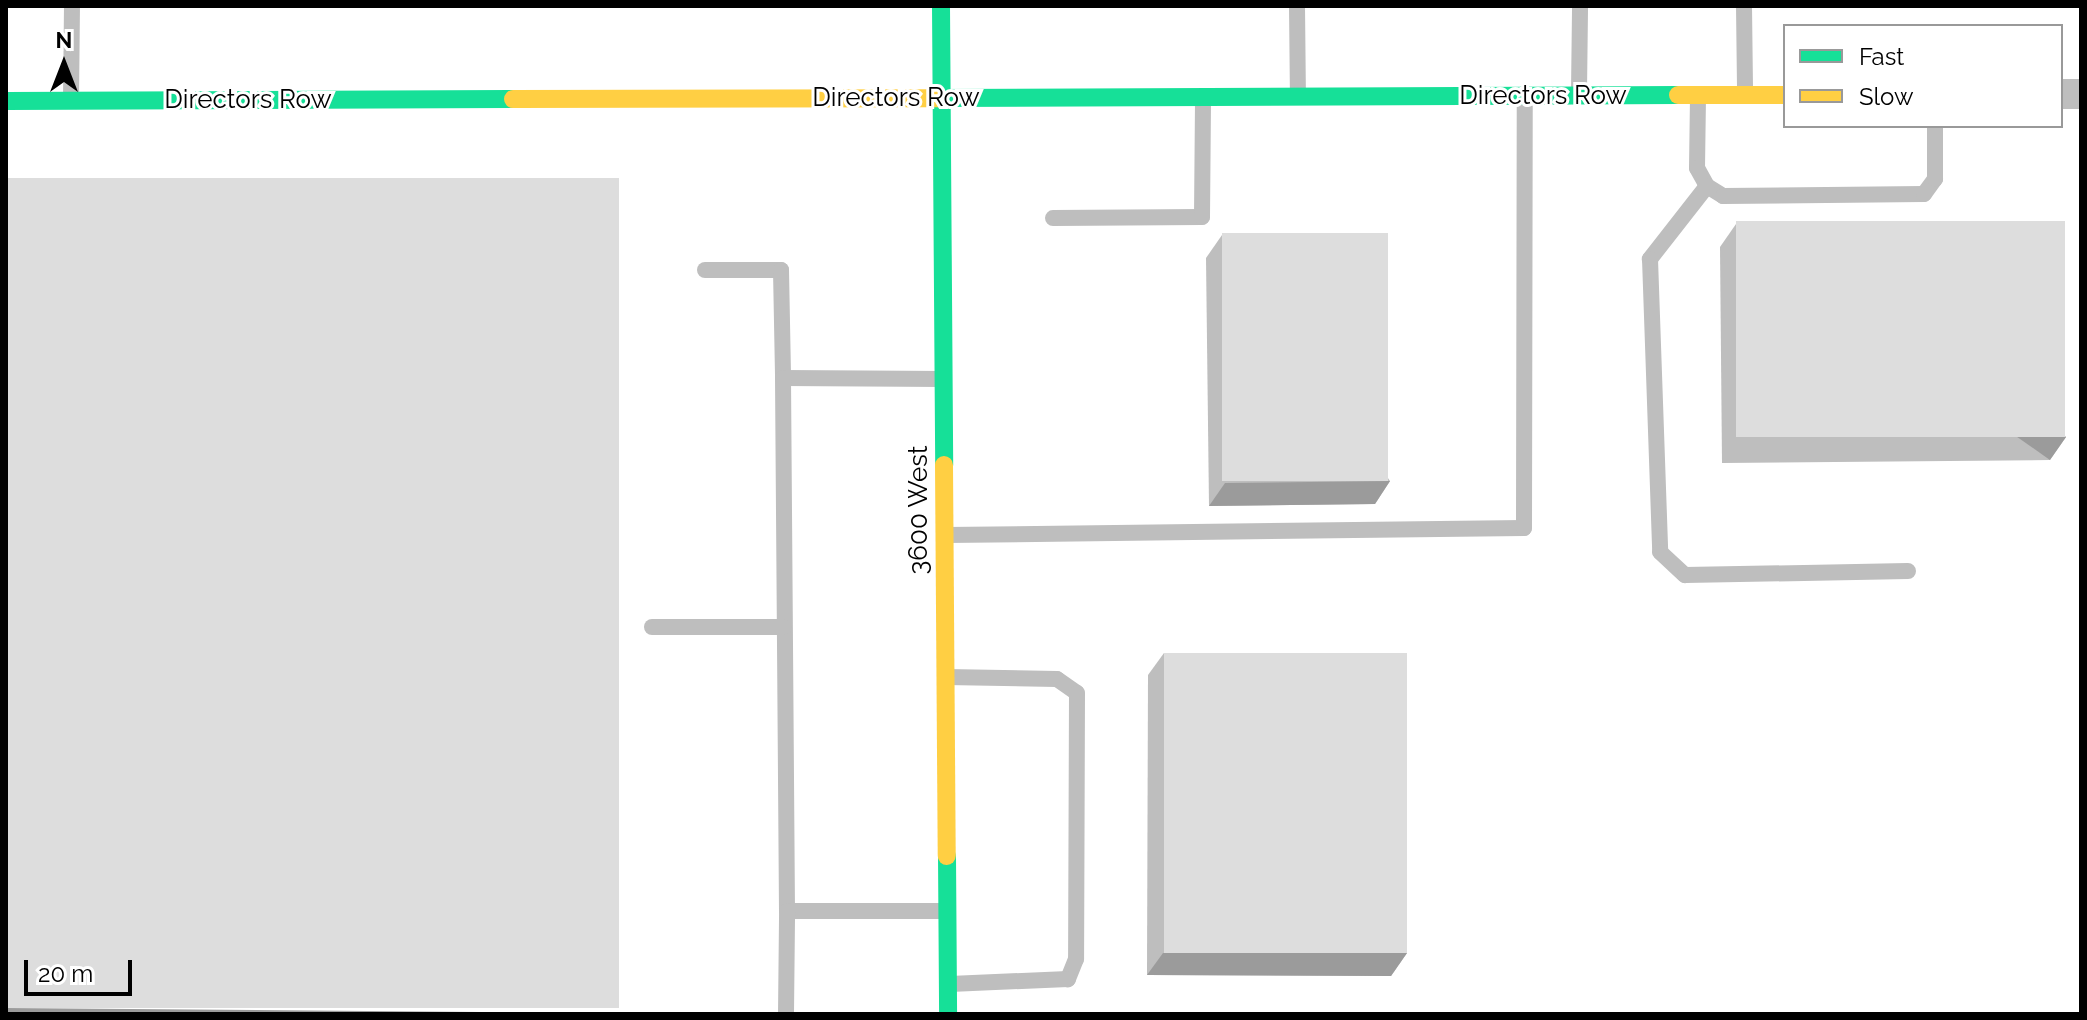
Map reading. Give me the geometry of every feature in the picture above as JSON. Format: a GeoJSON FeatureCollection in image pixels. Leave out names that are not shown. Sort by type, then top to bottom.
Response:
{"type":"FeatureCollection","features":[{"type":"Feature","properties":{"kind":"street","name":"3600 West"},"geometry":{"type":"LineString","coordinates":[[941,6],[948,1014]]}},
{"type":"Feature","properties":{"kind":"street","name":"Directors Row"},"geometry":{"type":"LineString","coordinates":[[6,101],[1783,95]]}},
{"type":"Feature","properties":{"kind":"lane"},"geometry":{"type":"LineString","coordinates":[[71,100],[72,6]]}},
{"type":"Feature","properties":{"kind":"lane"},"geometry":{"type":"LineString","coordinates":[[1297,6],[1298,97]]}},
{"type":"Feature","properties":{"kind":"lane"},"geometry":{"type":"LineString","coordinates":[[1579,96],[1580,6]]}},
{"type":"Feature","properties":{"kind":"lane"},"geometry":{"type":"LineString","coordinates":[[1744,6],[1745,95]]}},
{"type":"Feature","properties":{"kind":"lane"},"geometry":{"type":"LineString","coordinates":[[945,535],[1524,528],[1525,96]]}},
{"type":"Feature","properties":{"kind":"lane"},"geometry":{"type":"LineString","coordinates":[[1698,96],[1697,168],[1707,186],[1723,196],[1924,194],[1935,179],[1935,128]]}},
{"type":"Feature","properties":{"kind":"lane"},"geometry":{"type":"LineString","coordinates":[[1053,218],[1202,217],[1203,97]]}},
{"type":"Feature","properties":{"kind":"lane"},"geometry":{"type":"LineString","coordinates":[[1707,186],[1650,259],[1660,552],[1685,575],[1908,571]]}},
{"type":"Feature","properties":{"kind":"lane"},"geometry":{"type":"LineString","coordinates":[[705,270],[781,270],[786,1014]]}},
{"type":"Feature","properties":{"kind":"lane"},"geometry":{"type":"LineString","coordinates":[[783,378],[944,379]]}},
{"type":"Feature","properties":{"kind":"lane"},"geometry":{"type":"LineString","coordinates":[[652,627],[784,627]]}},
{"type":"Feature","properties":{"kind":"lane"},"geometry":{"type":"LineString","coordinates":[[946,677],[1057,679],[1077,693],[1076,959],[1068,979],[948,984]]}},
{"type":"Feature","properties":{"kind":"lane"},"geometry":{"type":"LineString","coordinates":[[787,911],[948,911]]}},
{"type":"Feature","properties":{"kind":"building"},"geometry":{"type":"Polygon","coordinates":[[[6,178],[619,178],[619,1008],[6,1008],[6,178]]]}},
{"type":"Feature","properties":{"kind":"building"},"geometry":{"type":"Polygon","coordinates":[[[1736,221],[2065,221],[2065,437],[1736,437],[1736,221]]]}},
{"type":"Feature","properties":{"kind":"building"},"geometry":{"type":"Polygon","coordinates":[[[1222,233],[1388,233],[1388,481],[1222,481],[1222,233]]]}},
{"type":"Feature","properties":{"kind":"building"},"geometry":{"type":"Polygon","coordinates":[[[1164,653],[1407,653],[1407,953],[1164,953],[1164,653]]]}},
{"type":"Feature","properties":{"kind":"traffic: fast"},"geometry":{"type":"LineString","coordinates":[[941,6],[944,465]]}},
{"type":"Feature","properties":{"kind":"traffic: fast"},"geometry":{"type":"LineString","coordinates":[[939,98],[1678,95]]}},
{"type":"Feature","properties":{"kind":"traffic: fast"},"geometry":{"type":"LineString","coordinates":[[6,101],[513,99]]}},
{"type":"Feature","properties":{"kind":"traffic: fast"},"geometry":{"type":"LineString","coordinates":[[947,856],[948,1014]]}},
{"type":"Feature","properties":{"kind":"traffic: slow"},"geometry":{"type":"LineString","coordinates":[[1678,95],[1783,95]]}},
{"type":"Feature","properties":{"kind":"traffic: slow"},"geometry":{"type":"LineString","coordinates":[[513,99],[939,98]]}},
{"type":"Feature","properties":{"kind":"traffic: slow"},"geometry":{"type":"LineString","coordinates":[[944,465],[947,856]]}}]}
